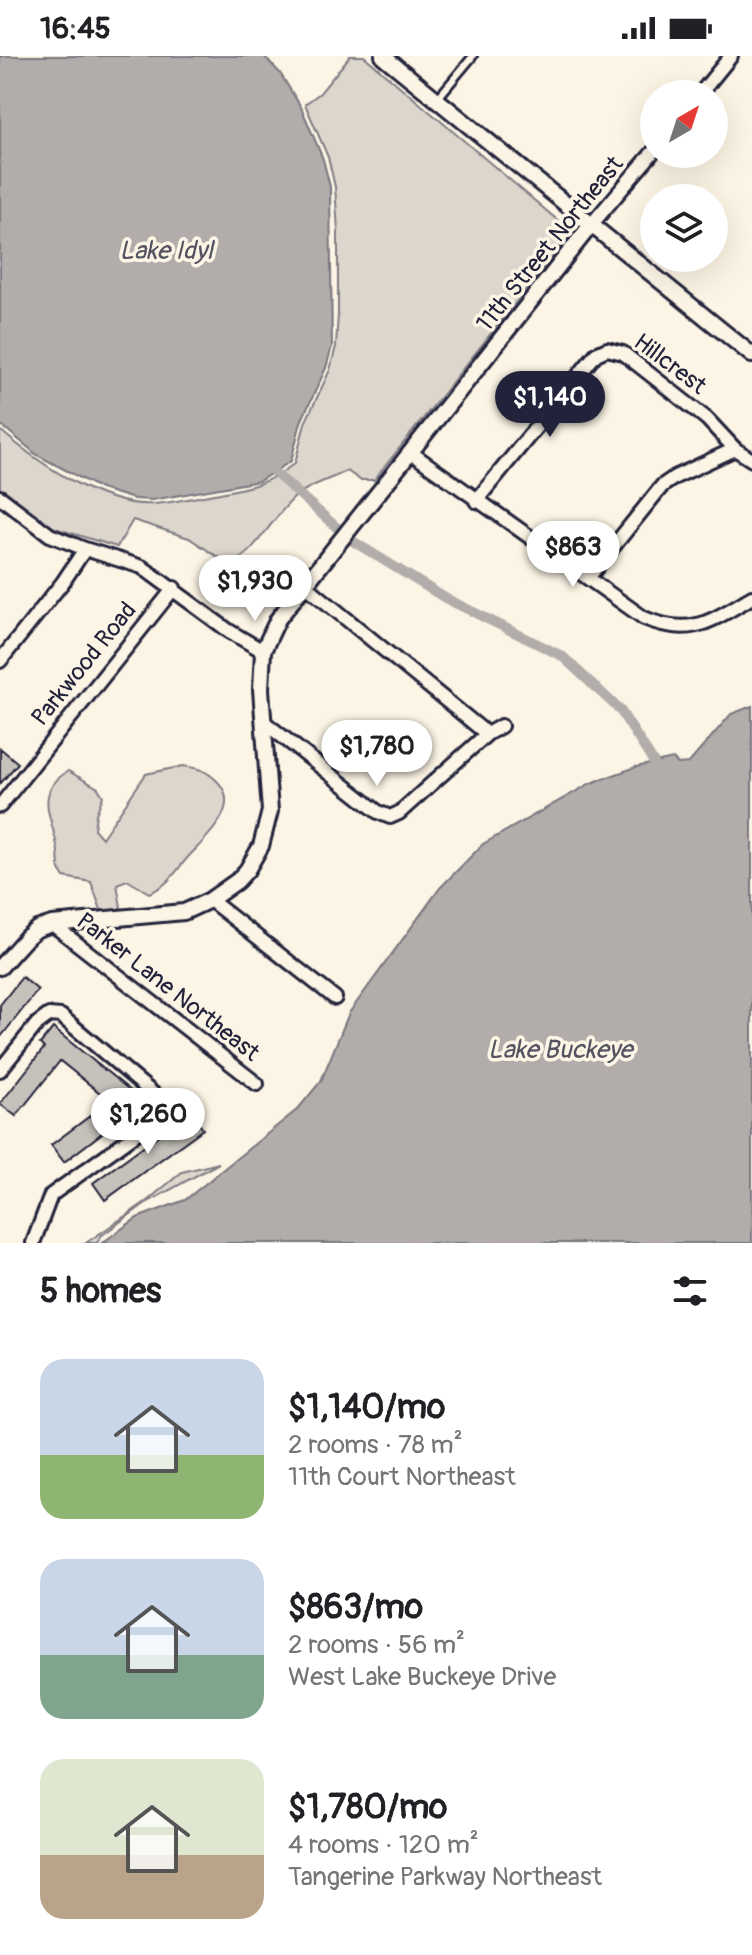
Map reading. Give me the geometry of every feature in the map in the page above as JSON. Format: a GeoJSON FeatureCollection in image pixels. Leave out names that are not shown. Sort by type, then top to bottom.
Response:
{"type":"FeatureCollection","features":[{"type":"Feature","properties":{"kind":"street"},"geometry":{"type":"LineString","coordinates":[[383,56],[752,355]]}},
{"type":"Feature","properties":{"kind":"street"},"geometry":{"type":"LineString","coordinates":[[711,80],[731,56]]}},
{"type":"Feature","properties":{"kind":"street","name":"11th Street Northeast"},"geometry":{"type":"LineString","coordinates":[[0,967],[37,929],[52,924],[184,912],[210,900],[247,870],[265,835],[270,801],[261,689],[263,651],[278,619],[640,167]]}},
{"type":"Feature","properties":{"kind":"street","name":"Hillcrest"},"geometry":{"type":"LineString","coordinates":[[476,501],[596,354],[611,349],[623,353],[707,419],[735,449],[752,460]]}},
{"type":"Feature","properties":{"kind":"street"},"geometry":{"type":"LineString","coordinates":[[588,578],[662,486],[735,449]]}},
{"type":"Feature","properties":{"kind":"street"},"geometry":{"type":"LineString","coordinates":[[410,452],[644,618],[678,629],[710,621],[752,597]]}},
{"type":"Feature","properties":{"kind":"street"},"geometry":{"type":"LineString","coordinates":[[0,516],[4,501],[50,535],[142,567],[229,631],[263,651]]}},
{"type":"Feature","properties":{"kind":"street"},"geometry":{"type":"LineString","coordinates":[[0,661],[63,582],[85,549]]}},
{"type":"Feature","properties":{"kind":"street"},"geometry":{"type":"LineString","coordinates":[[305,585],[487,734]]}},
{"type":"Feature","properties":{"kind":"street","name":"Parkwood Road"},"geometry":{"type":"LineString","coordinates":[[0,806],[174,588]]}},
{"type":"Feature","properties":{"kind":"street"},"geometry":{"type":"LineString","coordinates":[[264,722],[378,812],[390,817],[415,800],[487,734],[501,726]]}},
{"type":"Feature","properties":{"kind":"street"},"geometry":{"type":"LineString","coordinates":[[210,900],[335,998]]}},
{"type":"Feature","properties":{"kind":"street","name":"Parker Lane Northeast"},"geometry":{"type":"LineString","coordinates":[[52,924],[257,1084]]}},
{"type":"Feature","properties":{"kind":"street"},"geometry":{"type":"LineString","coordinates":[[0,1070],[37,1024],[49,1015],[61,1016],[163,1102],[165,1109],[148,1125],[51,1195],[33,1243]]}},
{"type":"Feature","properties":{"kind":"lane"},"geometry":{"type":"LineString","coordinates":[[436,99],[473,56]]}},
{"type":"Feature","properties":{"kind":"shaded area"},"geometry":{"type":"Polygon","coordinates":[[[350,56],[364,56],[562,224],[560,247],[374,480],[360,480],[347,471],[307,489],[288,504],[248,552],[230,565],[189,538],[133,520],[117,547],[48,526],[0,493],[0,430],[32,456],[71,480],[113,499],[134,503],[168,503],[244,488],[264,482],[295,463],[305,423],[330,370],[336,346],[338,313],[335,187],[328,157],[305,104],[320,93],[350,56]]]}},
{"type":"Feature","properties":{"kind":"shaded area"},"geometry":{"type":"Polygon","coordinates":[[[183,766],[205,772],[224,791],[226,801],[220,821],[162,886],[149,893],[127,880],[117,884],[121,907],[114,914],[101,910],[91,882],[64,877],[60,870],[48,805],[51,788],[68,771],[98,788],[103,796],[94,829],[102,838],[146,774],[183,766]]]}},
{"type":"Feature","properties":{"kind":"shaded area"},"geometry":{"type":"Polygon","coordinates":[[[219,1163],[146,1203],[101,1236],[97,1243],[86,1243],[147,1201],[182,1172],[219,1163]]]}},
{"type":"Feature","properties":{"kind":"water","name":"Lake Idyl"},"geometry":{"type":"Polygon","coordinates":[[[0,56],[264,56],[280,73],[301,107],[323,159],[330,187],[332,346],[326,368],[301,422],[291,461],[259,481],[152,500],[134,499],[101,489],[37,455],[0,424],[0,56]]]}},
{"type":"Feature","properties":{"kind":"water","name":"Lake Buckeye"},"geometry":{"type":"Polygon","coordinates":[[[752,706],[752,1243],[102,1243],[137,1218],[185,1200],[298,1109],[321,1081],[349,1013],[440,888],[483,844],[591,783],[636,767],[673,759],[678,764],[689,763],[731,714],[752,706]]]}},
{"type":"Feature","properties":{"kind":"building"},"geometry":{"type":"Polygon","coordinates":[[[0,748],[18,763],[0,784],[0,748]]]}},
{"type":"Feature","properties":{"kind":"building"},"geometry":{"type":"Polygon","coordinates":[[[22,977],[38,990],[0,1038],[0,1005],[22,977]]]}},
{"type":"Feature","properties":{"kind":"building"},"geometry":{"type":"Polygon","coordinates":[[[53,1028],[148,1105],[135,1121],[60,1061],[16,1116],[0,1104],[44,1048],[40,1044],[53,1028]]]}},
{"type":"Feature","properties":{"kind":"building"},"geometry":{"type":"Polygon","coordinates":[[[98,1110],[110,1127],[64,1162],[51,1145],[98,1110]]]}},
{"type":"Feature","properties":{"kind":"building"},"geometry":{"type":"Polygon","coordinates":[[[190,1112],[203,1129],[105,1200],[93,1183],[190,1112]]]}},
{"type":"Feature","properties":{"kind":"waterway"},"geometry":{"type":"LineString","coordinates":[[274,472],[351,540],[445,598],[562,656],[620,710],[654,763]]}}]}
